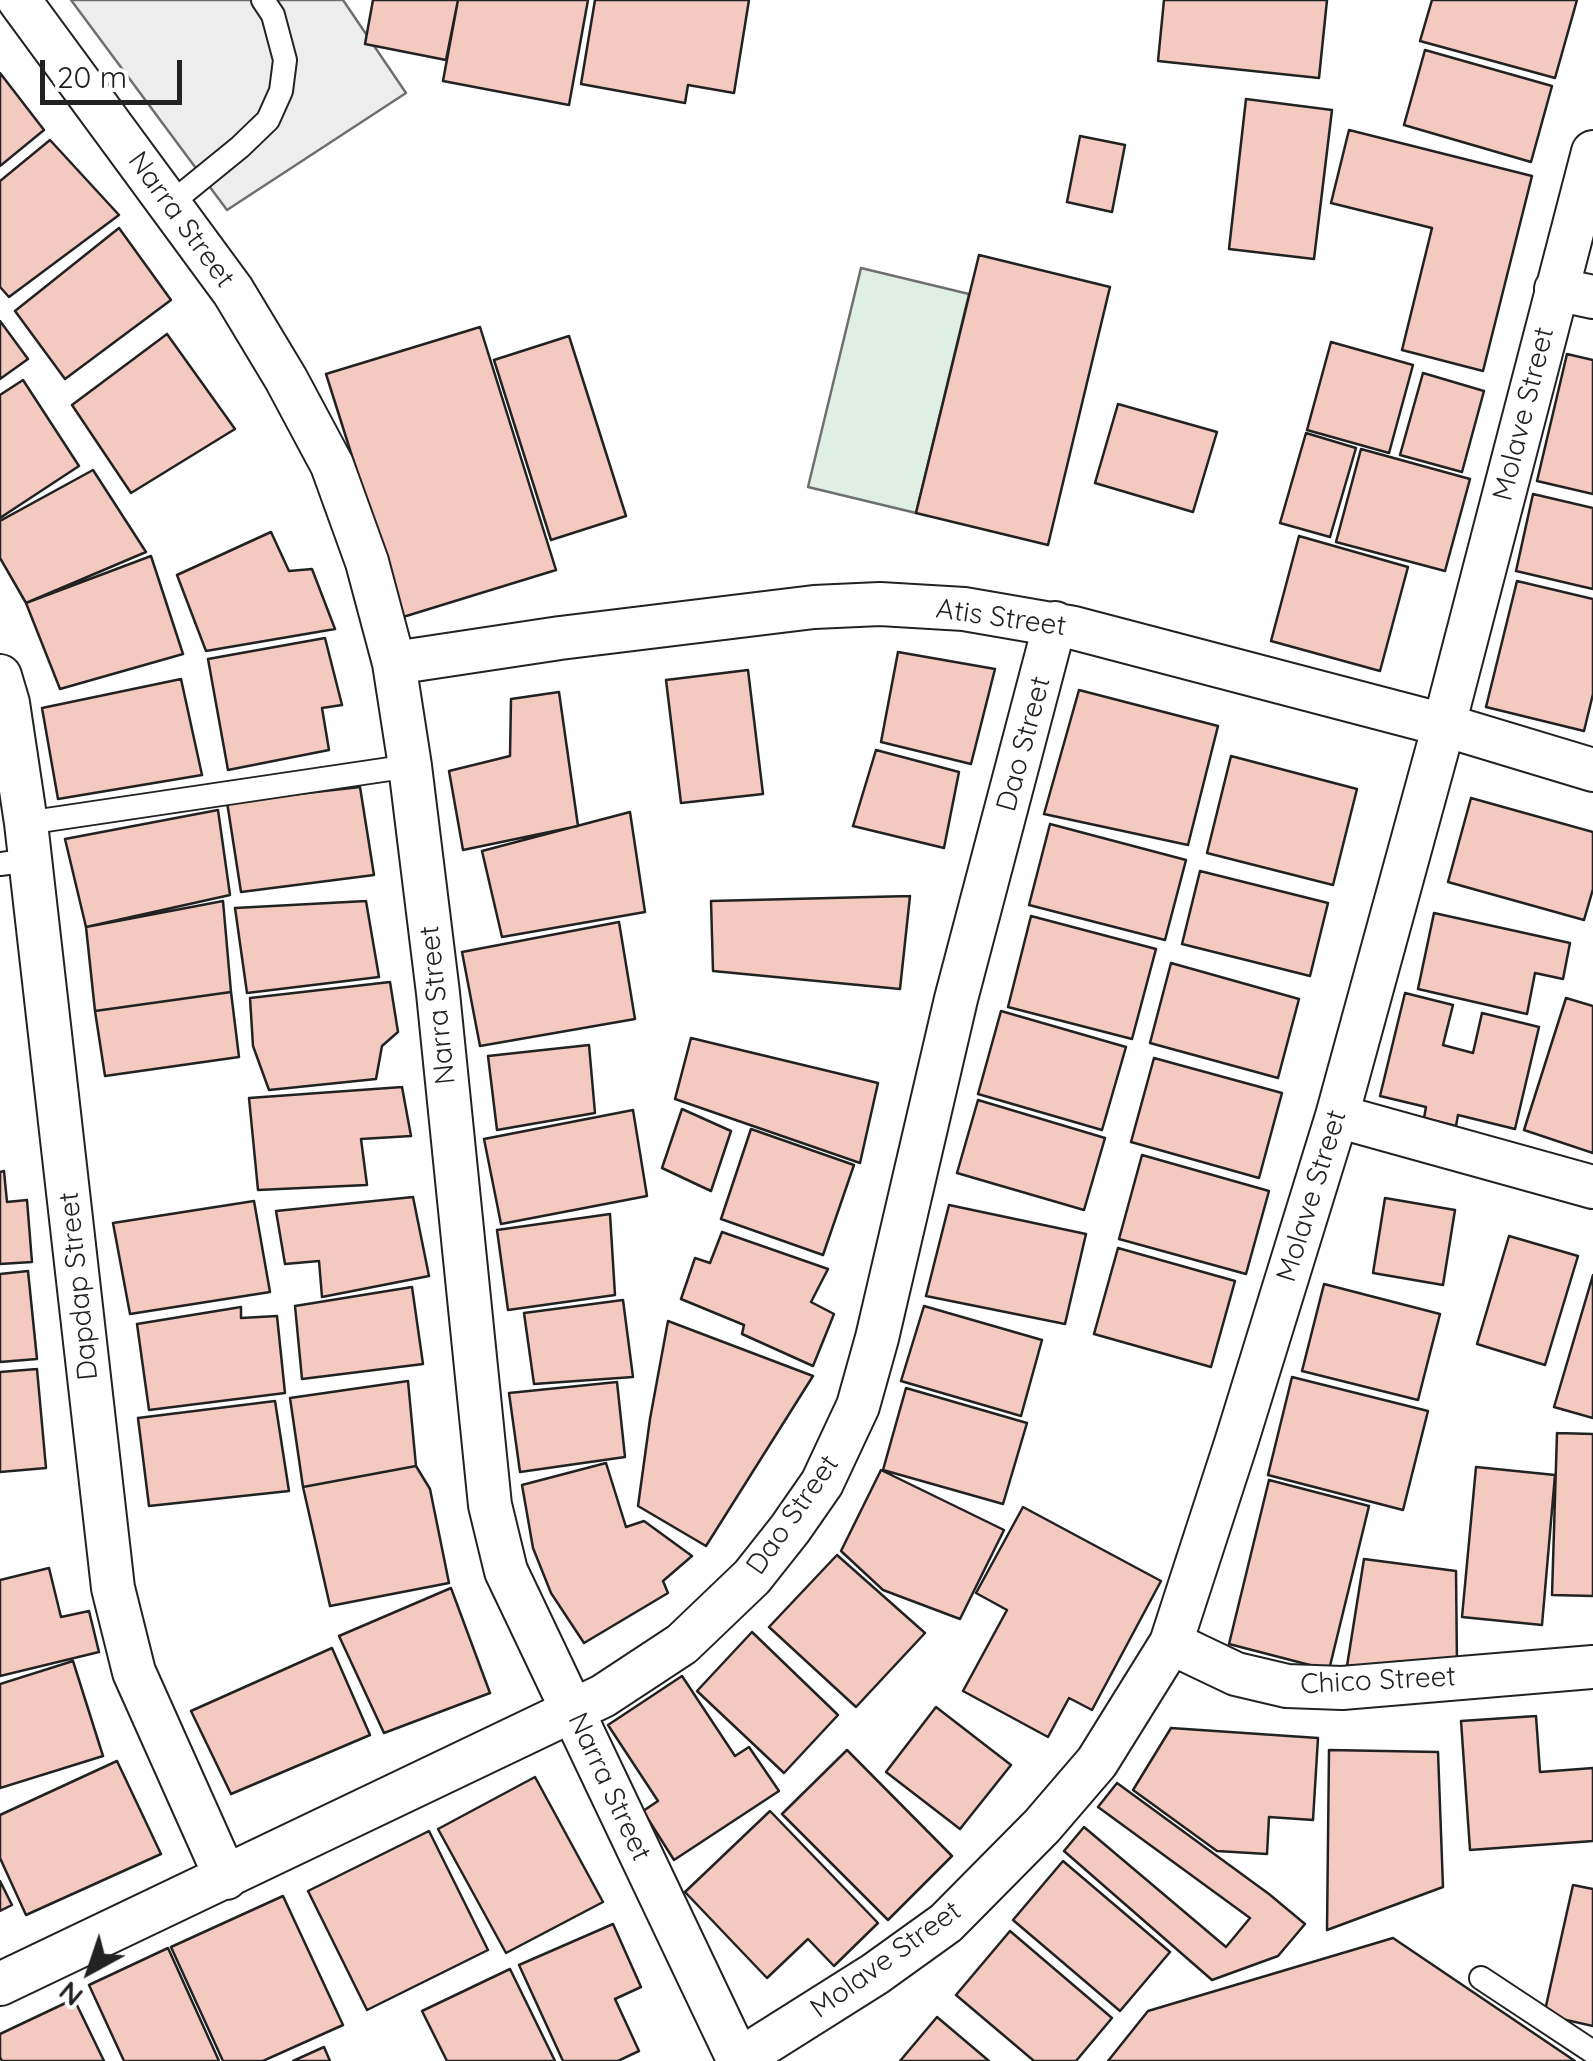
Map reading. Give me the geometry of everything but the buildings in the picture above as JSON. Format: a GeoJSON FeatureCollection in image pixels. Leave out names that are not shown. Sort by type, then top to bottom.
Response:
{"type":"FeatureCollection","features":[{"type":"Feature","properties":{"kind":"street","name":"Narra Street"},"geometry":{"type":"LineString","coordinates":[[20,0],[234,291],[332,465],[367,562],[394,663],[410,766],[438,993],[490,1505],[506,1571],[738,2061]]}},
{"type":"Feature","properties":{"kind":"street","name":"Molave Street"},"geometry":{"type":"LineString","coordinates":[[738,2061],[946,1923],[1042,1826],[1097,1762],[1171,1643],[1337,1116],[1444,724],[1574,293],[1593,152]]}},
{"type":"Feature","properties":{"kind":"street","name":"Atis Street"},"geometry":{"type":"LineString","coordinates":[[394,663],[814,607],[880,604],[964,609],[1056,623],[1444,724],[1593,770]]}},
{"type":"Feature","properties":{"kind":"street","name":"Dao Street"},"geometry":{"type":"LineString","coordinates":[[0,1984],[603,1696],[682,1644],[752,1578],[822,1483],[858,1406],[956,1000],[1056,623]]}},
{"type":"Feature","properties":{"kind":"street","name":"Dapdap Street"},"geometry":{"type":"LineString","coordinates":[[0,676],[8,703],[19,849],[113,1588],[134,1672],[226,1878]]}},
{"type":"Feature","properties":{"kind":"street"},"geometry":{"type":"LineString","coordinates":[[1337,1116],[1593,1187]]}},
{"type":"Feature","properties":{"kind":"street","name":"Chico Street"},"geometry":{"type":"LineString","coordinates":[[1171,1643],[1236,1674],[1287,1686],[1342,1688],[1593,1666]]}},
{"type":"Feature","properties":{"kind":"lane"},"geometry":{"type":"LineString","coordinates":[[170,204],[268,120],[281,92],[286,60],[273,14],[263,0]]}},
{"type":"Feature","properties":{"kind":"lane"},"geometry":{"type":"LineString","coordinates":[[19,849],[410,766]]}},
{"type":"Feature","properties":{"kind":"lane"},"geometry":{"type":"LineString","coordinates":[[1481,1978],[1593,2052]]}},
{"type":"Feature","properties":{"kind":"green space"},"geometry":{"type":"Polygon","coordinates":[[[861,268],[969,294],[916,513],[808,487],[861,268]]]}},
{"type":"Feature","properties":{"kind":"shaded area"},"geometry":{"type":"Polygon","coordinates":[[[71,0],[343,0],[406,93],[227,210],[71,0]]]}}]}
